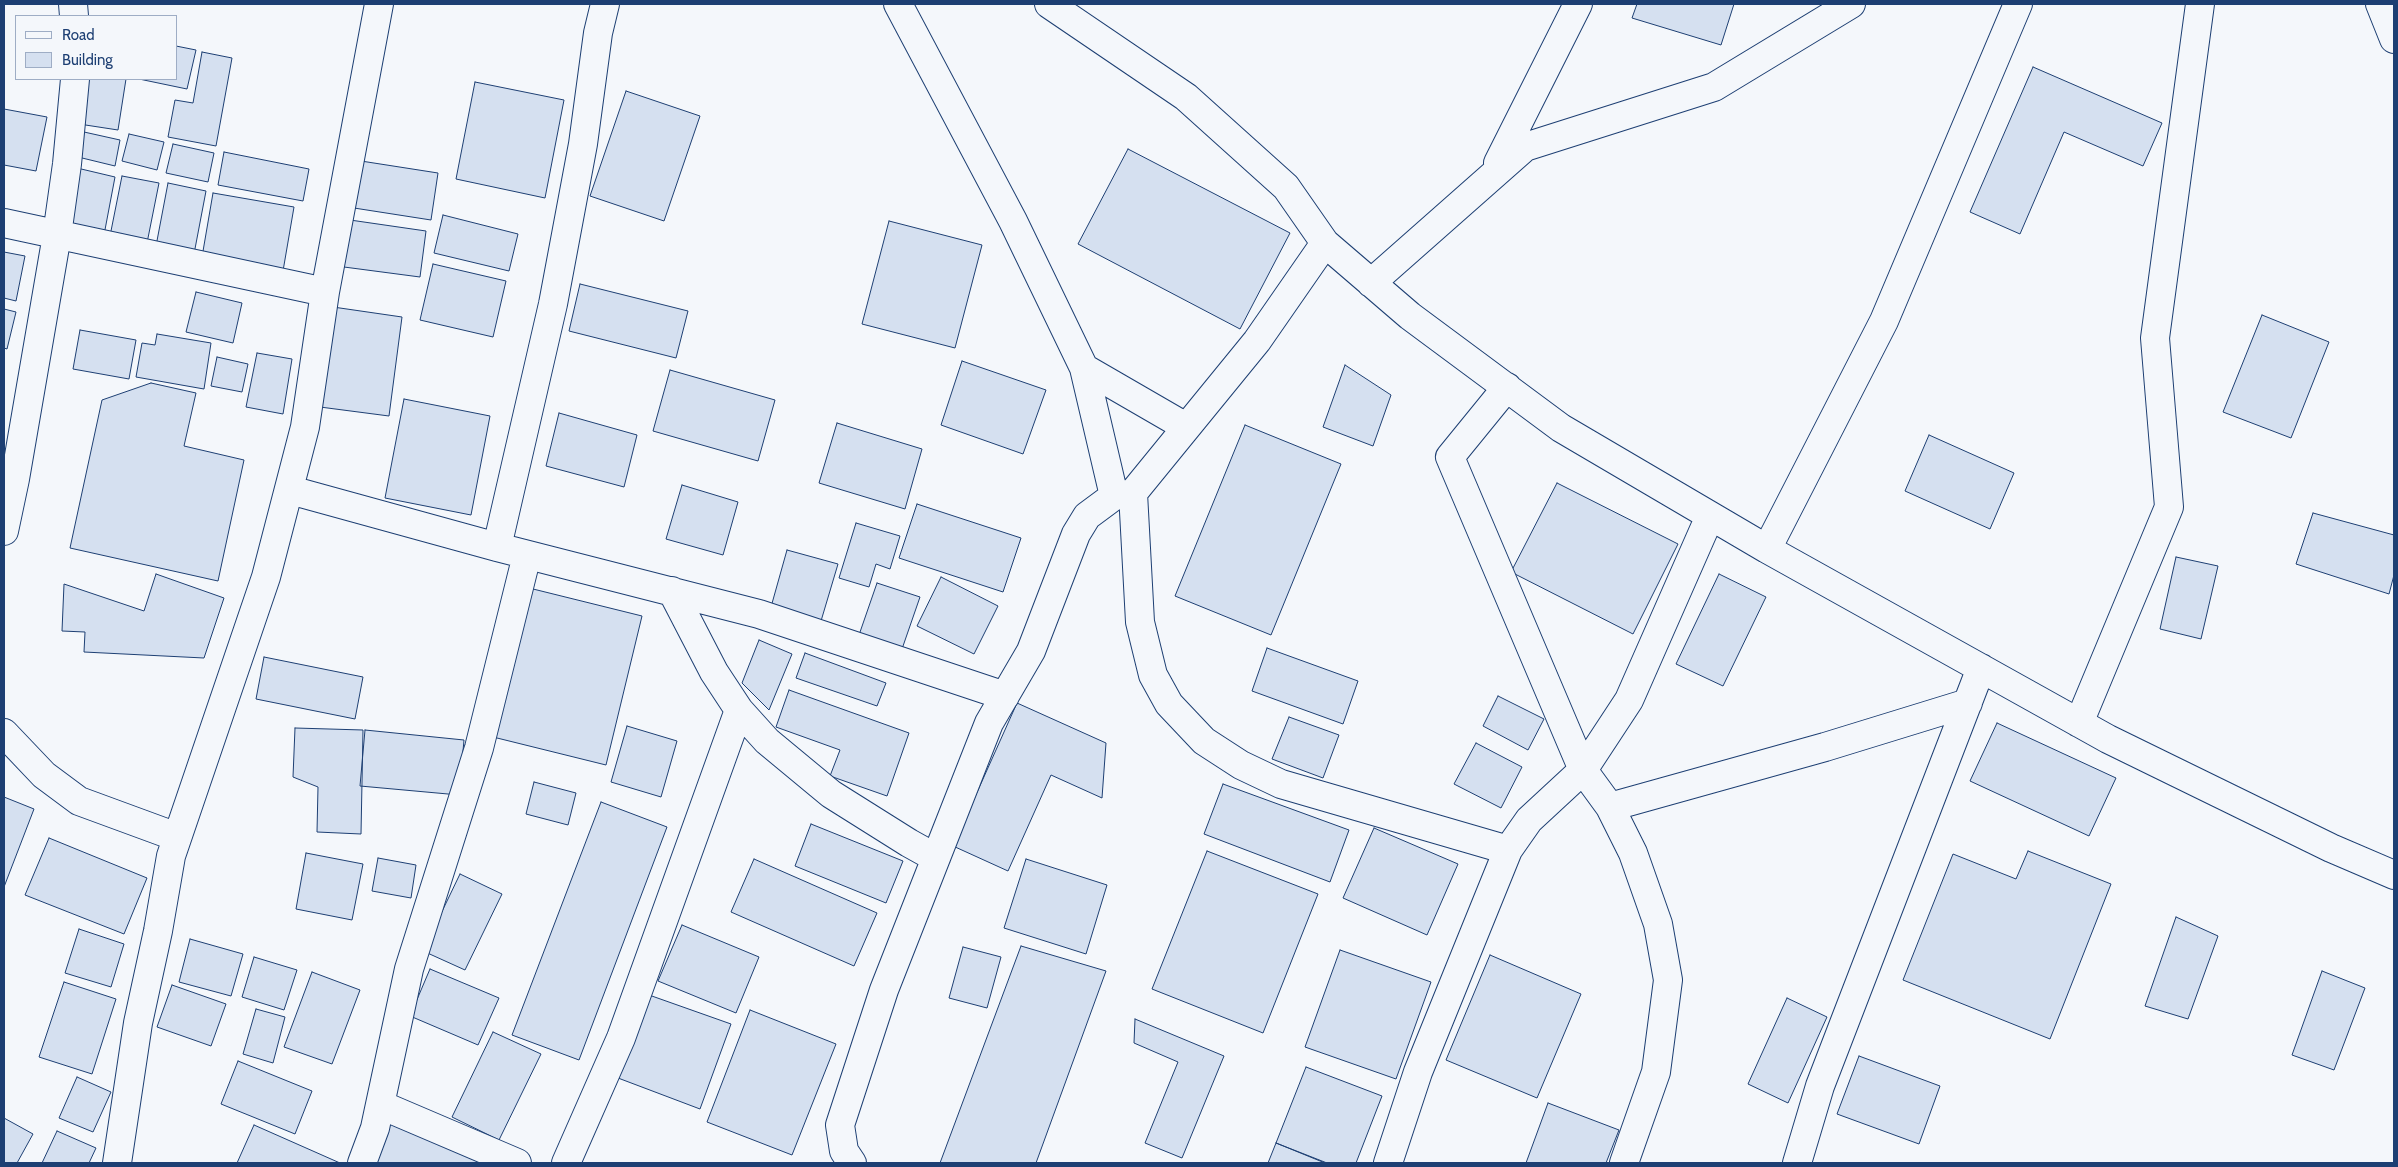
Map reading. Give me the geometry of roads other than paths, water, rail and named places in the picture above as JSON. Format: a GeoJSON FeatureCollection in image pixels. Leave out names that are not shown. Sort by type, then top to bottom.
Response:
{"type":"FeatureCollection","features":[{"type":"Feature","properties":{"kind":"street"},"geometry":{"type":"LineString","coordinates":[[117,1163],[138,1024],[158,931],[171,856],[266,577],[305,427],[325,292],[379,4]]}},
{"type":"Feature","properties":{"kind":"street"},"geometry":{"type":"LineString","coordinates":[[497,547],[553,304],[583,144],[598,32],[605,4]]}},
{"type":"Feature","properties":{"kind":"street"},"geometry":{"type":"LineString","coordinates":[[898,4],[1014,222],[1084,368],[1124,495],[1140,622],[1153,675],[1169,704],[1204,741],[1241,765],[1281,784],[1508,850]]}},
{"type":"Feature","properties":{"kind":"street"},"geometry":{"type":"LineString","coordinates":[[1049,4],[1186,97],[1286,188],[1325,243],[1410,316],[1561,428],[1767,549],[2079,723],[2331,848],[2394,875]]}},
{"type":"Feature","properties":{"kind":"street"},"geometry":{"type":"LineString","coordinates":[[1491,176],[1578,4]]}},
{"type":"Feature","properties":{"kind":"street"},"geometry":{"type":"LineString","coordinates":[[1371,283],[1525,147],[1714,87],[1851,4]]}},
{"type":"Feature","properties":{"kind":"street"},"geometry":{"type":"LineString","coordinates":[[1767,549],[1884,321],[2018,4]]}},
{"type":"Feature","properties":{"kind":"street"},"geometry":{"type":"LineString","coordinates":[[2079,723],[2169,507],[2155,338],[2200,4]]}},
{"type":"Feature","properties":{"kind":"street"},"geometry":{"type":"LineString","coordinates":[[2380,4],[2394,40]]}},
{"type":"Feature","properties":{"kind":"street"},"geometry":{"type":"LineString","coordinates":[[4,531],[12,448],[57,235],[67,164],[75,80]]}},
{"type":"Feature","properties":{"kind":"street"},"geometry":{"type":"LineString","coordinates":[[4,223],[325,292]]}},
{"type":"Feature","properties":{"kind":"street"},"geometry":{"type":"LineString","coordinates":[[852,1163],[844,1151],[840,1125],[884,990],[989,723],[1032,651],[1076,534],[1087,516],[1124,495],[1186,427],[1257,341],[1325,243]]}},
{"type":"Feature","properties":{"kind":"street"},"geometry":{"type":"LineString","coordinates":[[1084,368],[1186,427]]}},
{"type":"Feature","properties":{"kind":"street"},"geometry":{"type":"LineString","coordinates":[[1507,388],[1450,457],[1583,770],[1610,807],[1634,853],[1658,924],[1668,980],[1656,1072],[1624,1163]]}},
{"type":"Feature","properties":{"kind":"street"},"geometry":{"type":"LineString","coordinates":[[290,490],[497,547],[759,614],[1005,696]]}},
{"type":"Feature","properties":{"kind":"street"},"geometry":{"type":"LineString","coordinates":[[1388,1163],[1418,1072],[1508,850],[1529,820],[1583,770],[1629,700],[1710,516]]}},
{"type":"Feature","properties":{"kind":"street"},"geometry":{"type":"LineString","coordinates":[[362,1163],[375,1128],[409,969],[479,748],[528,554]]}},
{"type":"Feature","properties":{"kind":"street"},"geometry":{"type":"LineString","coordinates":[[672,591],[714,672],[739,710],[767,741],[831,794],[908,843],[936,858]]}},
{"type":"Feature","properties":{"kind":"street"},"geometry":{"type":"LineString","coordinates":[[1797,1163],[1820,1086],[1981,668]]}},
{"type":"Feature","properties":{"kind":"street"},"geometry":{"type":"LineString","coordinates":[[1610,807],[1825,747],[1968,703]]}},
{"type":"Feature","properties":{"kind":"street"},"geometry":{"type":"LineString","coordinates":[[566,1163],[621,1038],[739,710]]}},
{"type":"Feature","properties":{"kind":"street"},"geometry":{"type":"LineString","coordinates":[[4,733],[44,775],[79,801],[177,837]]}},
{"type":"Feature","properties":{"kind":"street"},"geometry":{"type":"LineString","coordinates":[[380,1105],[517,1163]]}}]}
